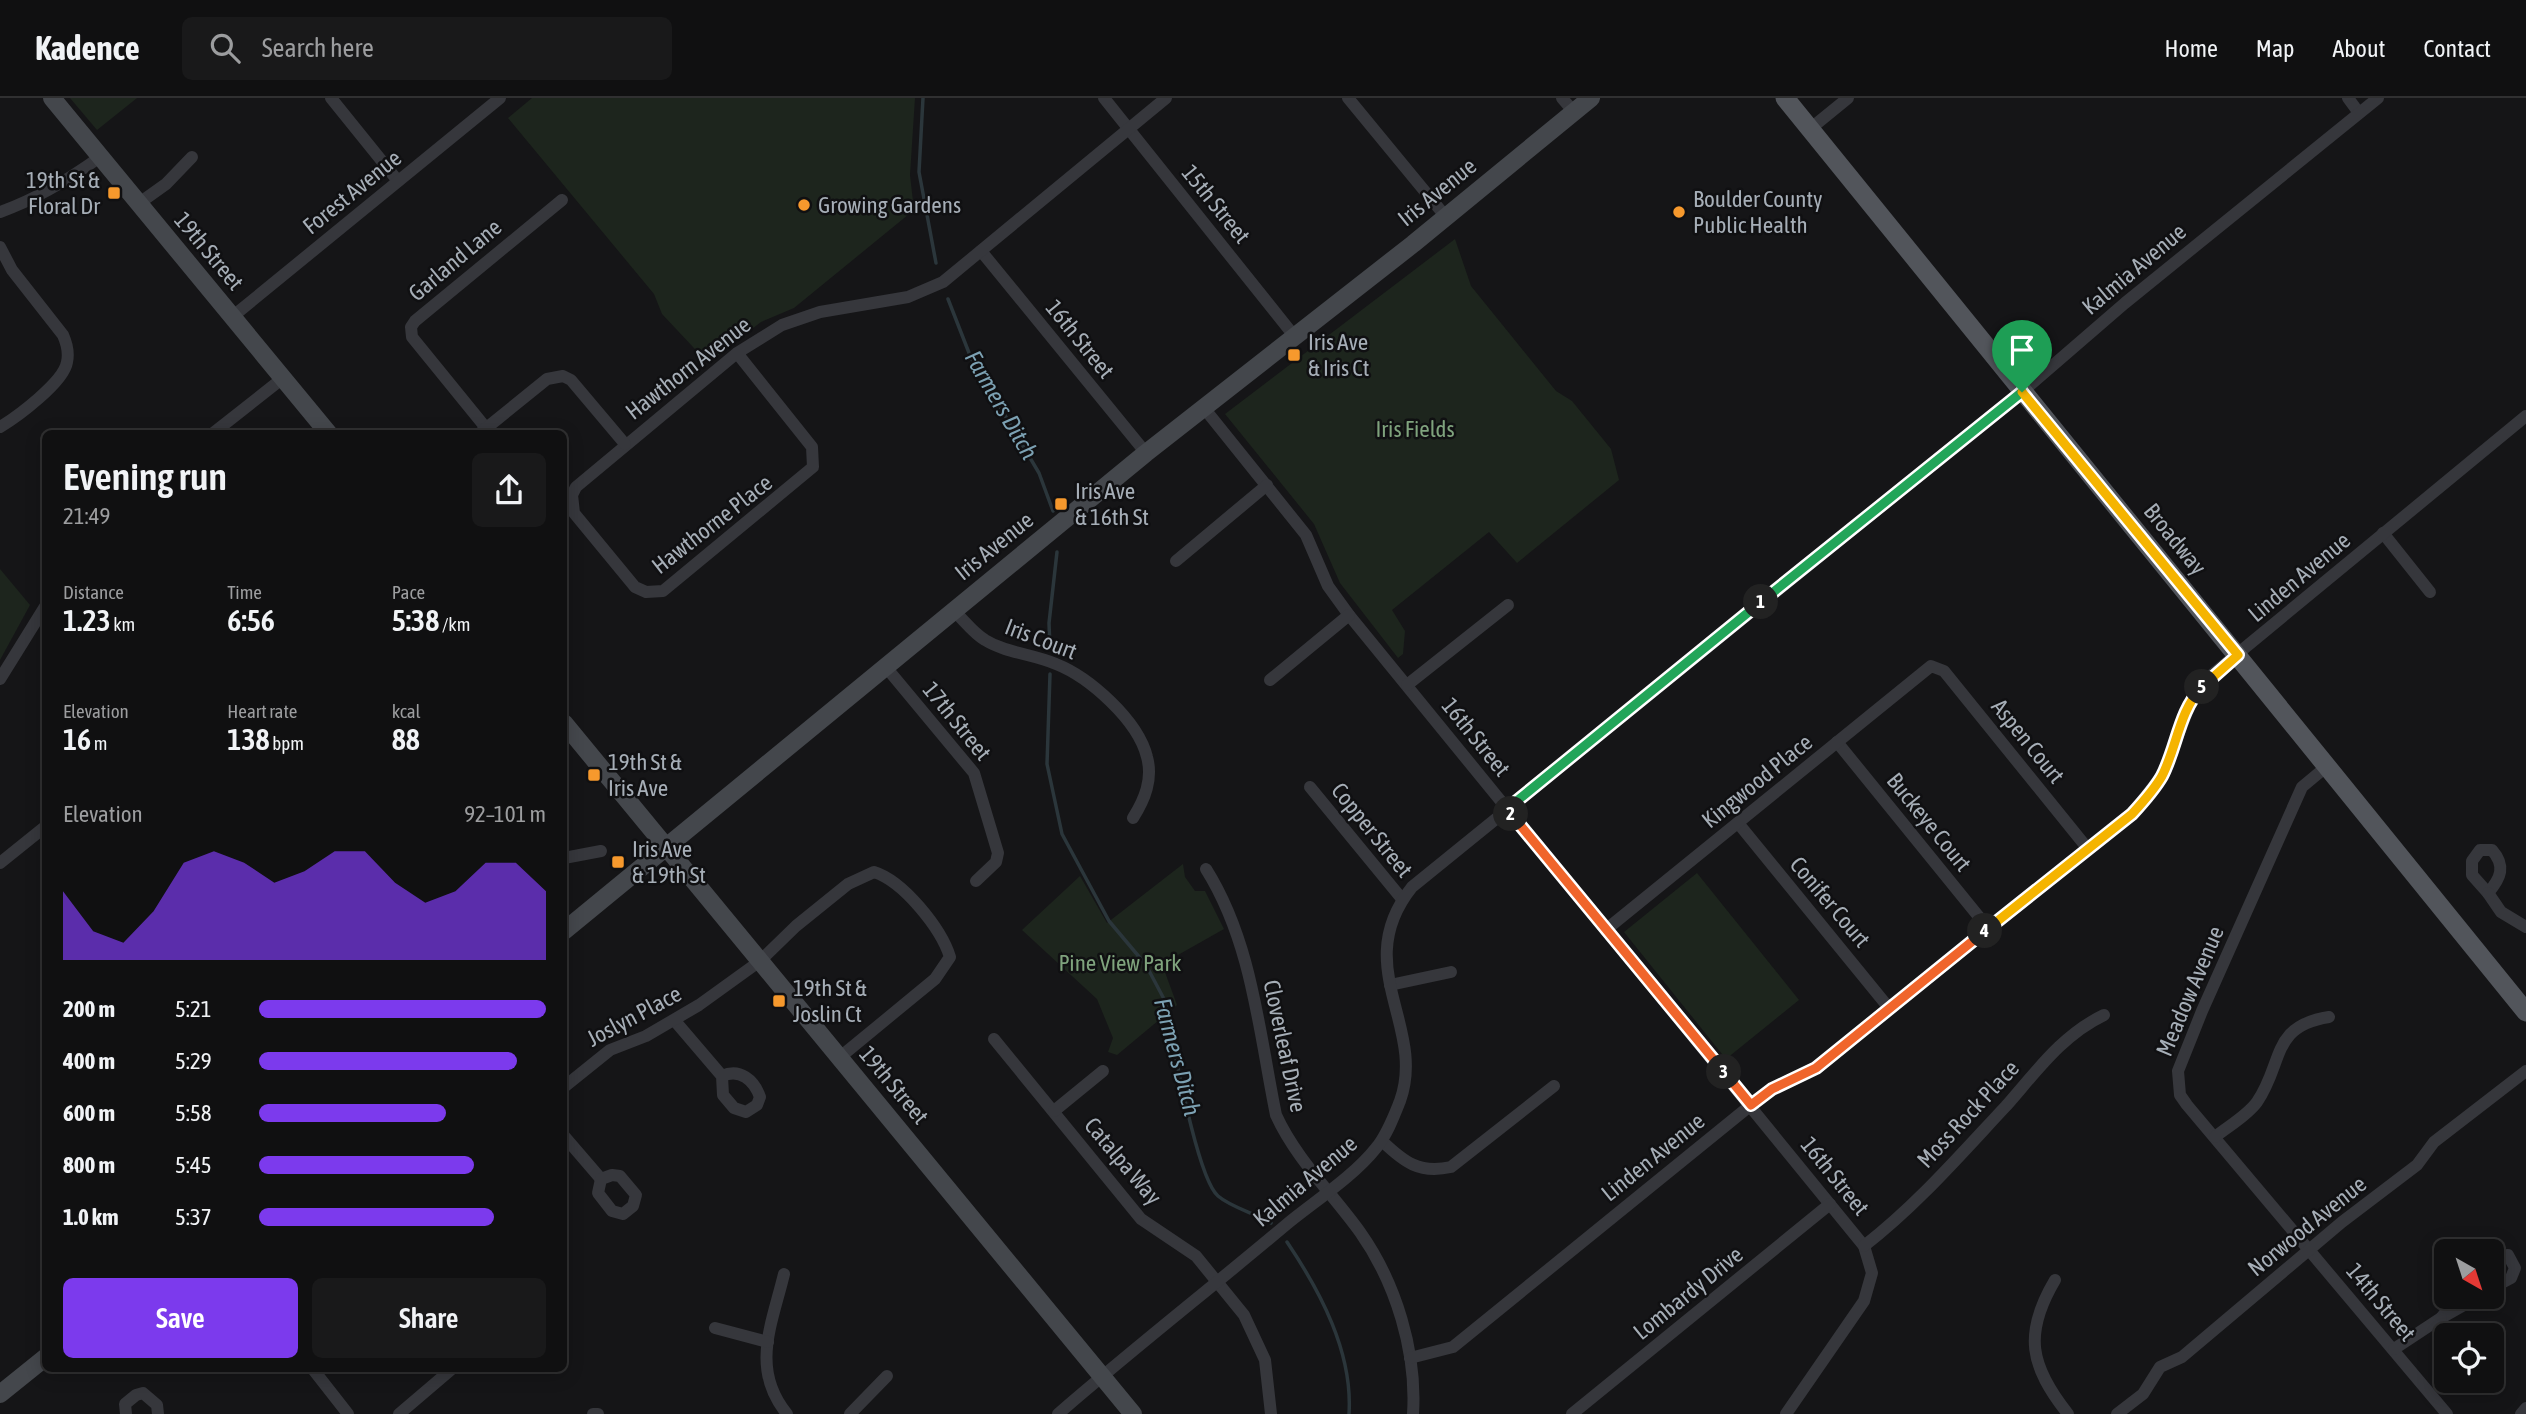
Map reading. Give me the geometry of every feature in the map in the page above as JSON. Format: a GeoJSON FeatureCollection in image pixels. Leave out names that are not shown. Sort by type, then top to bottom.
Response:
{"type":"FeatureCollection","features":[{"type":"Feature","properties":{"kind":"main road","name":"19th Street"},"geometry":{"type":"LineString","coordinates":[[52,98],[326,430]]}},
{"type":"Feature","properties":{"kind":"main road","name":"Iris Avenue"},"geometry":{"type":"LineString","coordinates":[[567,929],[1146,453],[1446,217],[1591,98]]}},
{"type":"Feature","properties":{"kind":"main road","name":"Broadway"},"geometry":{"type":"LineString","coordinates":[[1785,98],[2526,1012]]}},
{"type":"Feature","properties":{"kind":"main road","name":"19th Street"},"geometry":{"type":"LineString","coordinates":[[567,727],[1133,1414]]}},
{"type":"Feature","properties":{"kind":"main road"},"geometry":{"type":"LineString","coordinates":[[0,1394],[42,1360]]}},
{"type":"Feature","properties":{"kind":"street"},"geometry":{"type":"LineString","coordinates":[[331,98],[398,181]]}},
{"type":"Feature","properties":{"kind":"street","name":"15th Street"},"geometry":{"type":"LineString","coordinates":[[1104,98],[1295,337]]}},
{"type":"Feature","properties":{"kind":"street","name":"Hawthorn Avenue"},"geometry":{"type":"LineString","coordinates":[[625,443],[737,353],[782,325],[820,312],[925,292],[981,251],[1166,98]]}},
{"type":"Feature","properties":{"kind":"street"},"geometry":{"type":"LineString","coordinates":[[1348,98],[1446,217]]}},
{"type":"Feature","properties":{"kind":"street"},"geometry":{"type":"LineString","coordinates":[[1562,98],[1574,112]]}},
{"type":"Feature","properties":{"kind":"street"},"geometry":{"type":"LineString","coordinates":[[1810,129],[1848,98]]}},
{"type":"Feature","properties":{"kind":"street"},"geometry":{"type":"LineString","coordinates":[[2348,98],[2359,113]]}},
{"type":"Feature","properties":{"kind":"street","name":"Kalmia Avenue"},"geometry":{"type":"LineString","coordinates":[[1058,1414],[1328,1191],[1382,1141],[1400,1099],[1404,1079],[1404,1059],[1385,956],[1387,937],[1402,899],[1412,887],[2022,392],[2125,303],[2378,98]]}},
{"type":"Feature","properties":{"kind":"street","name":"Forest Avenue"},"geometry":{"type":"LineString","coordinates":[[232,317],[500,99]]}},
{"type":"Feature","properties":{"kind":"street"},"geometry":{"type":"LineString","coordinates":[[0,212],[65,182],[100,156]]}},
{"type":"Feature","properties":{"kind":"street"},"geometry":{"type":"LineString","coordinates":[[138,204],[166,184],[191,157]]}},
{"type":"Feature","properties":{"kind":"street","name":"Garland Lane"},"geometry":{"type":"LineString","coordinates":[[482,430],[412,337],[411,327],[424,313],[562,200]]}},
{"type":"Feature","properties":{"kind":"street"},"geometry":{"type":"LineString","coordinates":[[0,247],[12,270],[63,335],[67,346],[66,366],[59,380],[0,427]]}},
{"type":"Feature","properties":{"kind":"street","name":"16th Street"},"geometry":{"type":"LineString","coordinates":[[981,251],[1146,453]]}},
{"type":"Feature","properties":{"kind":"street","name":"Hawthorne Place"},"geometry":{"type":"LineString","coordinates":[[625,443],[576,487],[571,505],[574,513],[635,587],[654,593],[663,591],[813,467],[812,447],[737,353]]}},
{"type":"Feature","properties":{"kind":"street"},"geometry":{"type":"LineString","coordinates":[[484,430],[547,379],[563,376],[571,380],[625,443]]}},
{"type":"Feature","properties":{"kind":"street"},"geometry":{"type":"LineString","coordinates":[[217,430],[283,378]]}},
{"type":"Feature","properties":{"kind":"street","name":"16th Street"},"geometry":{"type":"LineString","coordinates":[[1204,408],[1306,535],[1328,586],[1349,615],[1608,928],[1864,1246]]}},
{"type":"Feature","properties":{"kind":"street","name":"Linden Avenue"},"geometry":{"type":"LineString","coordinates":[[1410,1358],[1453,1347],[1751,1105],[1772,1089],[1816,1068],[2132,814],[2155,787],[2191,702],[2213,674],[2526,416]]}},
{"type":"Feature","properties":{"kind":"street"},"geometry":{"type":"LineString","coordinates":[[1176,561],[1267,485]]}},
{"type":"Feature","properties":{"kind":"street"},"geometry":{"type":"LineString","coordinates":[[2384,533],[2430,592]]}},
{"type":"Feature","properties":{"kind":"street"},"geometry":{"type":"LineString","coordinates":[[1407,685],[1507,605]]}},
{"type":"Feature","properties":{"kind":"street"},"geometry":{"type":"LineString","coordinates":[[0,679],[42,611]]}},
{"type":"Feature","properties":{"kind":"street","name":"Iris Court"},"geometry":{"type":"LineString","coordinates":[[954,611],[982,638],[999,647],[1059,665],[1087,680],[1112,704],[1135,732],[1147,757],[1146,793],[1133,818]]}},
{"type":"Feature","properties":{"kind":"street"},"geometry":{"type":"LineString","coordinates":[[1270,680],[1349,615]]}},
{"type":"Feature","properties":{"kind":"street","name":"17th Street"},"geometry":{"type":"LineString","coordinates":[[886,666],[979,782],[998,853],[996,862],[976,881]]}},
{"type":"Feature","properties":{"kind":"street","name":"Aspen Court"},"geometry":{"type":"LineString","coordinates":[[1931,666],[1944,671],[2088,849]]}},
{"type":"Feature","properties":{"kind":"street","name":"Kingwood Place"},"geometry":{"type":"LineString","coordinates":[[1608,928],[1931,666]]}},
{"type":"Feature","properties":{"kind":"street","name":"Buckeye Court"},"geometry":{"type":"LineString","coordinates":[[1837,742],[1988,928]]}},
{"type":"Feature","properties":{"kind":"street","name":"Meadow Avenue"},"geometry":{"type":"LineString","coordinates":[[2309,1250],[2180,1095],[2178,1071],[2302,787],[2326,767]]}},
{"type":"Feature","properties":{"kind":"street","name":"Copper Street"},"geometry":{"type":"LineString","coordinates":[[1310,787],[1402,899]]}},
{"type":"Feature","properties":{"kind":"street","name":"Conifer Court"},"geometry":{"type":"LineString","coordinates":[[1738,823],[1889,1008]]}},
{"type":"Feature","properties":{"kind":"street"},"geometry":{"type":"LineString","coordinates":[[0,863],[42,829]]}},
{"type":"Feature","properties":{"kind":"street"},"geometry":{"type":"LineString","coordinates":[[567,857],[601,851]]}},
{"type":"Feature","properties":{"kind":"street","name":"Cloverleaf Drive"},"geometry":{"type":"LineString","coordinates":[[1206,869],[1231,914],[1242,947],[1276,1115],[1287,1139],[1361,1233],[1378,1262],[1403,1324],[1410,1358],[1413,1414]]}},
{"type":"Feature","properties":{"kind":"street","name":"Joslyn Place"},"geometry":{"type":"LineString","coordinates":[[567,1085],[610,1050],[675,1021],[760,961],[796,926],[848,884],[874,872],[890,877],[902,888],[941,935],[950,957],[935,979],[839,1058]]}},
{"type":"Feature","properties":{"kind":"street"},"geometry":{"type":"LineString","coordinates":[[2488,893],[2501,912],[2526,927]]}},
{"type":"Feature","properties":{"kind":"street"},"geometry":{"type":"LineString","coordinates":[[1390,985],[1451,972]]}},
{"type":"Feature","properties":{"kind":"street","name":"Moss Rock Place"},"geometry":{"type":"LineString","coordinates":[[1864,1246],[1903,1213],[1959,1156],[2057,1048],[2083,1025],[2104,1015]]}},
{"type":"Feature","properties":{"kind":"street"},"geometry":{"type":"LineString","coordinates":[[2215,1137],[2256,1103],[2285,1039],[2305,1021],[2329,1017]]}},
{"type":"Feature","properties":{"kind":"street"},"geometry":{"type":"LineString","coordinates":[[675,1021],[722,1076]]}},
{"type":"Feature","properties":{"kind":"street","name":"Catalpa Way"},"geometry":{"type":"LineString","coordinates":[[994,1039],[1141,1219],[1154,1230],[1184,1245],[1244,1315],[1256,1337],[1270,1385],[1271,1414]]}},
{"type":"Feature","properties":{"kind":"street"},"geometry":{"type":"LineString","coordinates":[[1054,1111],[1103,1071]]}},
{"type":"Feature","properties":{"kind":"street","name":"Norwood Avenue"},"geometry":{"type":"LineString","coordinates":[[2117,1414],[2143,1394],[2160,1367],[2182,1357],[2309,1250],[2417,1165],[2434,1142],[2526,1072]]}},
{"type":"Feature","properties":{"kind":"street"},"geometry":{"type":"LineString","coordinates":[[1382,1141],[1404,1162],[1420,1169],[1433,1171],[1451,1167],[1554,1086]]}},
{"type":"Feature","properties":{"kind":"street"},"geometry":{"type":"LineString","coordinates":[[567,1139],[601,1179]]}},
{"type":"Feature","properties":{"kind":"street","name":"Lombardy Drive"},"geometry":{"type":"LineString","coordinates":[[1572,1414],[1830,1204]]}},
{"type":"Feature","properties":{"kind":"street"},"geometry":{"type":"LineString","coordinates":[[1786,1414],[1864,1301],[1872,1273],[1864,1246]]}},
{"type":"Feature","properties":{"kind":"street","name":"14th Street"},"geometry":{"type":"LineString","coordinates":[[2309,1250],[2447,1414]]}},
{"type":"Feature","properties":{"kind":"street"},"geometry":{"type":"LineString","coordinates":[[2504,1256],[2508,1255],[2515,1268],[2511,1278],[2504,1282]]}},
{"type":"Feature","properties":{"kind":"street"},"geometry":{"type":"LineString","coordinates":[[785,1274],[765,1363],[769,1385],[787,1414]]}},
{"type":"Feature","properties":{"kind":"street"},"geometry":{"type":"LineString","coordinates":[[2055,1280],[2037,1317],[2035,1355],[2048,1389],[2068,1414]]}},
{"type":"Feature","properties":{"kind":"street"},"geometry":{"type":"LineString","coordinates":[[2441,1318],[2448,1309]]}},
{"type":"Feature","properties":{"kind":"street"},"geometry":{"type":"LineString","coordinates":[[2394,1349],[2457,1309]]}},
{"type":"Feature","properties":{"kind":"street"},"geometry":{"type":"LineString","coordinates":[[715,1328],[768,1342]]}},
{"type":"Feature","properties":{"kind":"street"},"geometry":{"type":"LineString","coordinates":[[315,1372],[348,1414]]}},
{"type":"Feature","properties":{"kind":"street"},"geometry":{"type":"LineString","coordinates":[[399,1414],[448,1372]]}},
{"type":"Feature","properties":{"kind":"street"},"geometry":{"type":"LineString","coordinates":[[850,1414],[887,1376]]}},
{"type":"Feature","properties":{"kind":"street"},"geometry":{"type":"LineString","coordinates":[[126,1414],[125,1404],[143,1393],[157,1405],[158,1414]]}},
{"type":"Feature","properties":{"kind":"street"},"geometry":{"type":"LineString","coordinates":[[2521,1414],[2526,1408]]}},
{"type":"Feature","properties":{"kind":"green space"},"geometry":{"type":"Polygon","coordinates":[[[70,98],[137,98],[97,130],[70,98]]]}},
{"type":"Feature","properties":{"kind":"green space"},"geometry":{"type":"Polygon","coordinates":[[[532,98],[915,98],[910,175],[914,210],[794,308],[761,322],[708,363],[662,314],[654,294],[508,118],[532,98]]]}},
{"type":"Feature","properties":{"kind":"green space","name":"Iris Fields"},"geometry":{"type":"Polygon","coordinates":[[[1455,239],[1471,286],[1556,391],[1572,401],[1611,449],[1619,480],[1517,563],[1489,532],[1392,610],[1405,631],[1403,654],[1398,658],[1340,583],[1314,524],[1225,414],[1455,239]]]}},
{"type":"Feature","properties":{"kind":"green space"},"geometry":{"type":"Polygon","coordinates":[[[0,569],[30,605],[0,660],[0,569]]]}},
{"type":"Feature","properties":{"kind":"green space","name":"Pine View Park"},"geometry":{"type":"Polygon","coordinates":[[[1183,864],[1185,877],[1195,891],[1205,891],[1224,929],[1162,964],[1177,1005],[1117,1055],[1108,1052],[1113,1038],[1097,999],[1022,930],[1080,876],[1107,923],[1183,864]]]}},
{"type":"Feature","properties":{"kind":"green space"},"geometry":{"type":"Polygon","coordinates":[[[1697,873],[1799,1000],[1726,1059],[1624,932],[1697,873]]]}},
{"type":"Feature","properties":{"kind":"waterway","name":"Farmers Ditch"},"geometry":{"type":"LineString","coordinates":[[923,98],[919,172],[936,263]]}},
{"type":"Feature","properties":{"kind":"waterway","name":"Farmers Ditch"},"geometry":{"type":"LineString","coordinates":[[948,299],[971,358],[1039,473],[1053,511]]}},
{"type":"Feature","properties":{"kind":"waterway","name":"Farmers Ditch"},"geometry":{"type":"LineString","coordinates":[[1050,649],[1049,623],[1057,552]]}},
{"type":"Feature","properties":{"kind":"waterway","name":"Farmers Ditch"},"geometry":{"type":"LineString","coordinates":[[1050,674],[1047,764],[1062,834],[1109,921],[1146,965],[1164,999],[1193,1135],[1210,1184],[1224,1200],[1271,1223]]}},
{"type":"Feature","properties":{"kind":"waterway","name":"Farmers Ditch"},"geometry":{"type":"LineString","coordinates":[[1287,1242],[1322,1302],[1340,1345],[1346,1368],[1349,1414]]}},
{"type":"Feature","properties":{"kind":"place","name":"19th St & Floral Dr"},"geometry":{"type":"Point","coordinates":[114,193]}},
{"type":"Feature","properties":{"kind":"place","name":"Growing Gardens"},"geometry":{"type":"Point","coordinates":[804,205]}},
{"type":"Feature","properties":{"kind":"place","name":"Boulder County Public Health"},"geometry":{"type":"Point","coordinates":[1679,212]}},
{"type":"Feature","properties":{"kind":"place","name":"Iris Ave & Iris Ct"},"geometry":{"type":"Point","coordinates":[1294,355]}},
{"type":"Feature","properties":{"kind":"place","name":"Iris Ave & 16th St"},"geometry":{"type":"Point","coordinates":[1061,504]}},
{"type":"Feature","properties":{"kind":"place","name":"19th St & Iris Ave"},"geometry":{"type":"Point","coordinates":[594,775]}},
{"type":"Feature","properties":{"kind":"place","name":"Iris Ave & 19th St"},"geometry":{"type":"Point","coordinates":[618,862]}},
{"type":"Feature","properties":{"kind":"place","name":"19th St & Joslin Ct"},"geometry":{"type":"Point","coordinates":[779,1001]}},
{"type":"Feature","properties":{"kind":"route"},"geometry":{"type":"LineString","coordinates":[[2022,392],[2238,655],[2213,674],[2197,692],[2182,721],[2163,775],[2132,814],[1816,1068],[1772,1089],[1751,1105],[1608,928],[1507,809],[2022,392]]}}]}
